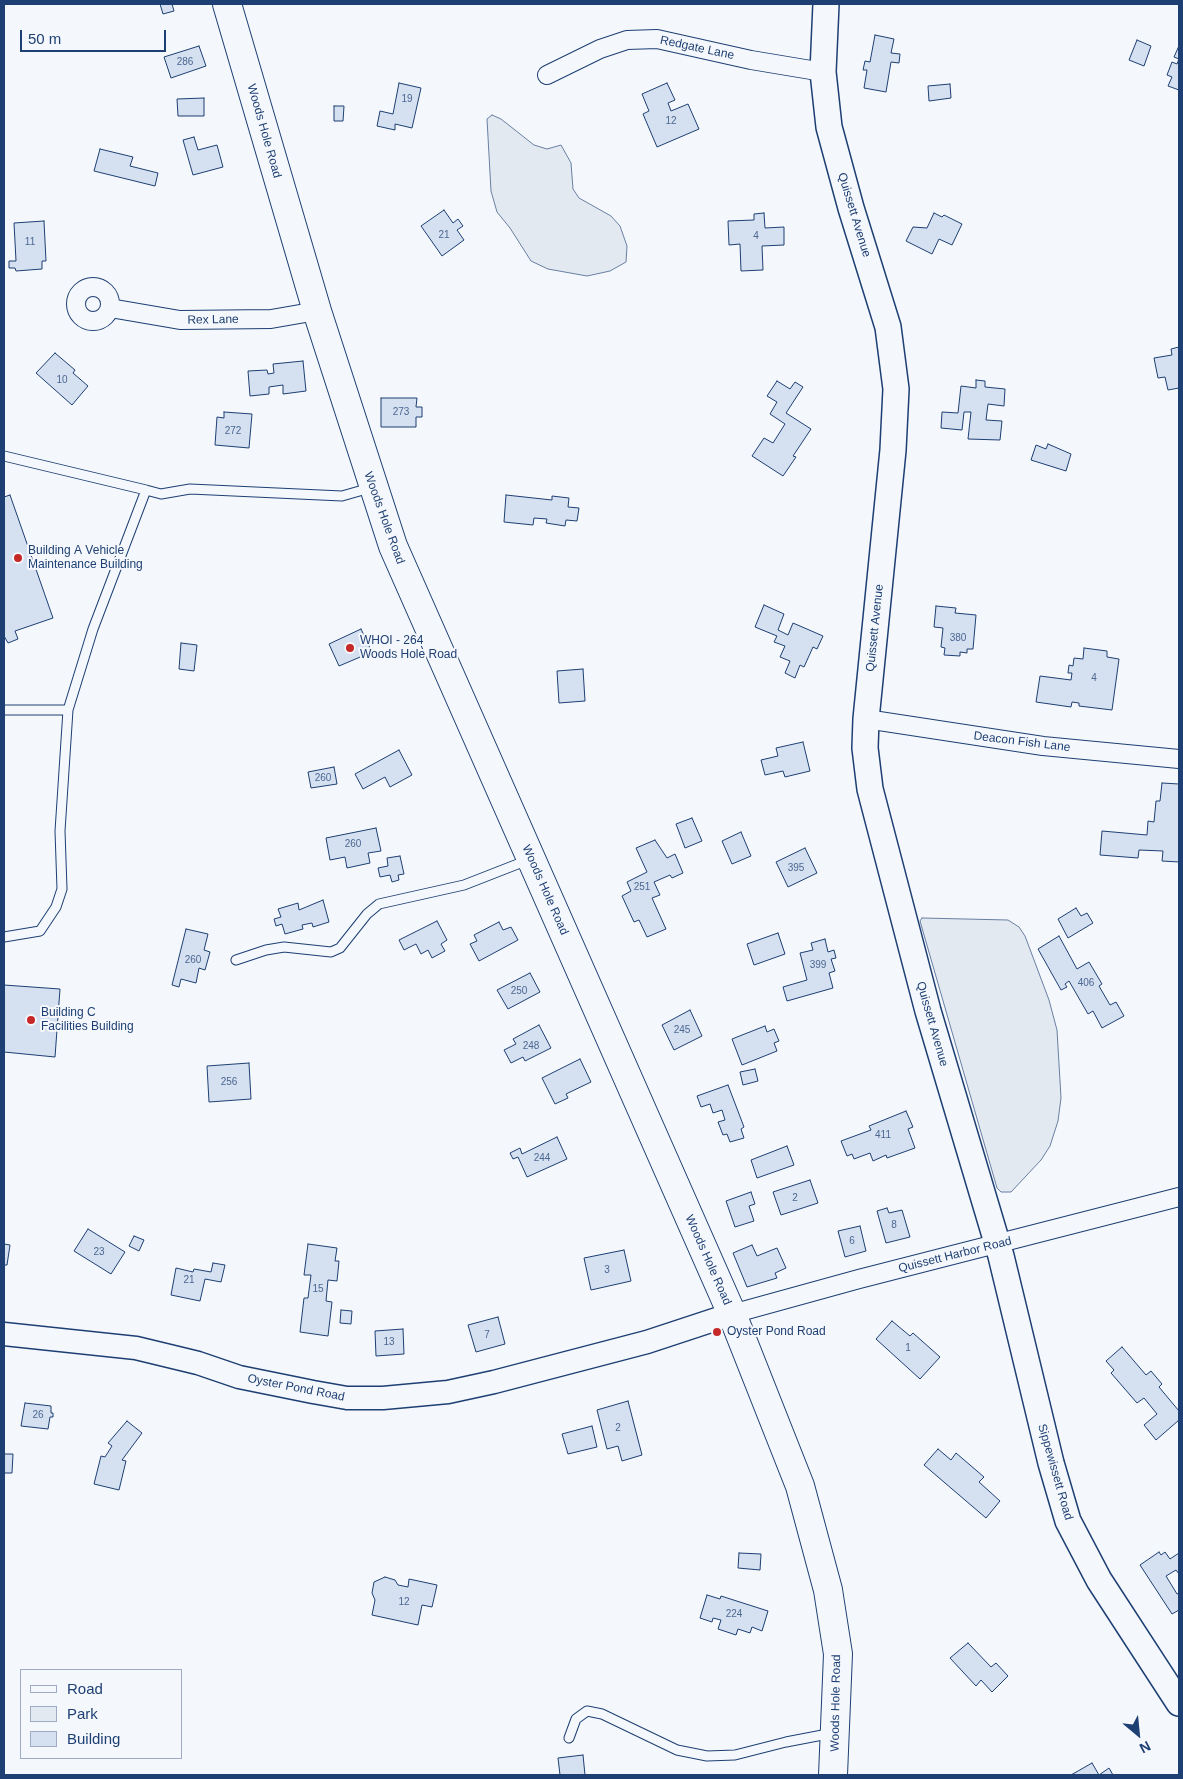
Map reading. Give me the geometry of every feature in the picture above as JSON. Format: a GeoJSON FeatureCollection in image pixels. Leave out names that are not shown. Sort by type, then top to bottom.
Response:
{"type":"FeatureCollection","features":[{"type":"Feature","properties":{"kind":"highway","name":"Woods Hole Road"},"geometry":{"type":"LineString","coordinates":[[227,4],[317,311],[393,546],[732,1314],[800,1486],[828,1590],[838,1654],[833,1775]]}},
{"type":"Feature","properties":{"kind":"main road","name":"Quissett Avenue"},"geometry":{"type":"LineString","coordinates":[[826,4],[823,72],[827,111],[834,147],[888,327],[896,389],[893,450],[866,719],[868,776],[884,846],[928,1011],[997,1244]]}},
{"type":"Feature","properties":{"kind":"main road","name":"Sippewissett Road"},"geometry":{"type":"LineString","coordinates":[[997,1244],[1051,1463],[1068,1521],[1099,1580],[1179,1703]]}},
{"type":"Feature","properties":{"kind":"street","name":"Redgate Lane"},"geometry":{"type":"LineString","coordinates":[[547,75],[600,49],[627,40],[657,39],[751,60],[823,72]]}},
{"type":"Feature","properties":{"kind":"street","name":"Rex Lane"},"geometry":{"type":"LineString","coordinates":[[110,308],[180,320],[271,319],[317,311]]}},
{"type":"Feature","properties":{"kind":"street","name":"Deacon Fish Lane"},"geometry":{"type":"LineString","coordinates":[[866,719],[1043,746],[1179,759]]}},
{"type":"Feature","properties":{"kind":"street","name":"Quissett Harbor Road"},"geometry":{"type":"LineString","coordinates":[[732,1314],[859,1279],[1179,1197]]}},
{"type":"Feature","properties":{"kind":"street","name":"Oyster Pond Road"},"geometry":{"type":"LineString","coordinates":[[4,1334],[136,1348],[198,1363],[239,1377],[347,1398],[383,1398],[448,1392],[494,1382],[639,1344],[732,1314]]}},
{"type":"Feature","properties":{"kind":"lane"},"geometry":{"type":"LineString","coordinates":[[4,456],[161,494],[190,489],[342,496],[373,488]]}},
{"type":"Feature","properties":{"kind":"lane"},"geometry":{"type":"LineString","coordinates":[[4,937],[40,931],[56,907],[62,889],[60,831],[68,710],[93,629],[146,490]]}},
{"type":"Feature","properties":{"kind":"lane"},"geometry":{"type":"LineString","coordinates":[[4,710],[68,710]]}},
{"type":"Feature","properties":{"kind":"lane"},"geometry":{"type":"LineString","coordinates":[[236,960],[266,950],[284,947],[331,952],[340,948],[367,914],[379,904],[464,885],[531,859]]}},
{"type":"Feature","properties":{"kind":"lane"},"geometry":{"type":"LineString","coordinates":[[569,1738],[576,1719],[587,1711],[602,1714],[677,1750],[707,1756],[735,1755],[786,1742],[836,1733]]}},
{"type":"Feature","properties":{"kind":"green space"},"geometry":{"type":"Polygon","coordinates":[[[492,115],[501,119],[534,145],[547,149],[561,145],[571,163],[573,189],[579,198],[611,216],[620,226],[627,246],[626,262],[610,271],[587,276],[548,269],[531,261],[510,228],[497,212],[491,191],[487,119],[492,115]]]}},
{"type":"Feature","properties":{"kind":"green space"},"geometry":{"type":"Polygon","coordinates":[[[922,918],[1008,920],[1019,927],[1025,936],[1049,1000],[1057,1030],[1061,1098],[1058,1121],[1050,1146],[1041,1160],[1011,1192],[1001,1192],[997,1188],[920,921],[922,918]]]}},
{"type":"Feature","properties":{"kind":"building"},"geometry":{"type":"Polygon","coordinates":[[[160,4],[172,4],[174,11],[163,14],[160,4]]]}},
{"type":"Feature","properties":{"kind":"building"},"geometry":{"type":"Polygon","coordinates":[[[875,35],[894,39],[891,53],[900,54],[899,63],[891,62],[886,92],[864,88],[867,70],[863,70],[865,61],[870,62],[875,35]]]}},
{"type":"Feature","properties":{"kind":"building"},"geometry":{"type":"Polygon","coordinates":[[[1137,40],[1151,46],[1144,66],[1129,60],[1137,40]]]}},
{"type":"Feature","properties":{"kind":"building"},"geometry":{"type":"Polygon","coordinates":[[[199,46],[206,66],[171,78],[164,57],[199,46]]]}},
{"type":"Feature","properties":{"kind":"building"},"geometry":{"type":"Polygon","coordinates":[[[1179,48],[1179,59],[1174,57],[1179,48]]]}},
{"type":"Feature","properties":{"kind":"building"},"geometry":{"type":"Polygon","coordinates":[[[1179,59],[1179,90],[1168,86],[1172,77],[1167,75],[1172,62],[1177,64],[1179,59]]]}},
{"type":"Feature","properties":{"kind":"building"},"geometry":{"type":"Polygon","coordinates":[[[399,83],[421,88],[412,128],[395,124],[395,130],[377,126],[380,111],[393,114],[399,83]]]}},
{"type":"Feature","properties":{"kind":"building"},"geometry":{"type":"Polygon","coordinates":[[[667,83],[675,100],[668,103],[671,111],[688,104],[699,129],[657,147],[643,114],[649,111],[642,94],[667,83]]]}},
{"type":"Feature","properties":{"kind":"building"},"geometry":{"type":"Polygon","coordinates":[[[950,84],[951,98],[929,101],[928,86],[950,84]]]}},
{"type":"Feature","properties":{"kind":"building"},"geometry":{"type":"Polygon","coordinates":[[[204,98],[204,116],[178,116],[177,99],[204,98]]]}},
{"type":"Feature","properties":{"kind":"building"},"geometry":{"type":"Polygon","coordinates":[[[334,106],[344,106],[343,121],[334,121],[334,106]]]}},
{"type":"Feature","properties":{"kind":"building"},"geometry":{"type":"Polygon","coordinates":[[[194,137],[198,150],[217,145],[223,167],[193,175],[183,140],[194,137]]]}},
{"type":"Feature","properties":{"kind":"building"},"geometry":{"type":"Polygon","coordinates":[[[100,149],[133,157],[130,166],[158,173],[155,186],[94,171],[100,149]]]}},
{"type":"Feature","properties":{"kind":"building"},"geometry":{"type":"Polygon","coordinates":[[[444,210],[453,223],[458,219],[463,226],[457,230],[464,240],[442,256],[421,226],[444,210]]]}},
{"type":"Feature","properties":{"kind":"building"},"geometry":{"type":"Polygon","coordinates":[[[764,213],[765,228],[784,227],[784,245],[762,246],[763,270],[741,271],[740,244],[729,245],[728,221],[754,220],[754,214],[764,213]]]}},
{"type":"Feature","properties":{"kind":"building"},"geometry":{"type":"Polygon","coordinates":[[[934,213],[942,217],[944,215],[962,224],[952,245],[939,239],[932,254],[906,241],[913,227],[927,228],[934,213]]]}},
{"type":"Feature","properties":{"kind":"building"},"geometry":{"type":"Polygon","coordinates":[[[44,221],[46,261],[42,261],[42,269],[16,271],[15,268],[9,268],[9,261],[16,261],[14,223],[44,221]]]}},
{"type":"Feature","properties":{"kind":"building"},"geometry":{"type":"Polygon","coordinates":[[[1179,347],[1179,388],[1168,390],[1165,377],[1158,378],[1154,358],[1172,355],[1171,349],[1179,347]]]}},
{"type":"Feature","properties":{"kind":"building"},"geometry":{"type":"Polygon","coordinates":[[[55,353],[75,370],[73,373],[88,386],[72,405],[36,373],[55,353]]]}},
{"type":"Feature","properties":{"kind":"building"},"geometry":{"type":"Polygon","coordinates":[[[303,361],[306,391],[283,394],[283,385],[269,387],[269,394],[250,396],[248,371],[267,370],[268,374],[274,373],[273,364],[303,361]]]}},
{"type":"Feature","properties":{"kind":"building"},"geometry":{"type":"Polygon","coordinates":[[[976,380],[985,381],[985,387],[1005,389],[1004,406],[988,404],[986,420],[1002,421],[1000,440],[968,439],[971,412],[964,412],[962,430],[941,428],[942,412],[958,413],[961,386],[976,388],[976,380]]]}},
{"type":"Feature","properties":{"kind":"building"},"geometry":{"type":"Polygon","coordinates":[[[777,381],[790,389],[795,382],[803,387],[786,413],[811,429],[793,456],[796,457],[783,476],[752,456],[764,438],[773,443],[785,424],[770,414],[777,402],[767,396],[777,381]]]}},
{"type":"Feature","properties":{"kind":"building"},"geometry":{"type":"Polygon","coordinates":[[[381,398],[417,398],[416,407],[422,407],[422,417],[416,417],[416,427],[381,427],[381,398]]]}},
{"type":"Feature","properties":{"kind":"building"},"geometry":{"type":"Polygon","coordinates":[[[224,412],[252,414],[249,448],[215,445],[217,417],[224,418],[224,412]]]}},
{"type":"Feature","properties":{"kind":"building"},"geometry":{"type":"Polygon","coordinates":[[[1048,444],[1071,454],[1066,471],[1031,460],[1036,445],[1046,449],[1048,444]]]}},
{"type":"Feature","properties":{"kind":"building","name":"Building A Vehicle Maintenance Building"},"geometry":{"type":"Polygon","coordinates":[[[10,495],[53,618],[15,631],[18,639],[8,643],[4,636],[4,497],[10,495]]]}},
{"type":"Feature","properties":{"kind":"building"},"geometry":{"type":"Polygon","coordinates":[[[506,495],[552,500],[552,496],[569,498],[568,507],[579,508],[577,521],[566,520],[565,526],[546,523],[547,519],[534,518],[533,525],[504,522],[506,495]]]}},
{"type":"Feature","properties":{"kind":"building"},"geometry":{"type":"Polygon","coordinates":[[[764,605],[784,614],[778,630],[788,635],[793,623],[823,636],[817,649],[813,647],[804,667],[800,665],[795,678],[785,673],[790,661],[780,657],[785,646],[774,642],[777,636],[755,627],[764,605]]]}},
{"type":"Feature","properties":{"kind":"building"},"geometry":{"type":"Polygon","coordinates":[[[936,606],[956,608],[955,613],[976,615],[973,649],[967,649],[967,653],[960,652],[960,656],[944,655],[945,648],[941,647],[943,628],[934,627],[936,606]]]}},
{"type":"Feature","properties":{"kind":"building","name":"WHOI - 264 Woods Hole Road"},"geometry":{"type":"Polygon","coordinates":[[[361,629],[372,652],[339,666],[329,644],[361,629]]]}},
{"type":"Feature","properties":{"kind":"building"},"geometry":{"type":"Polygon","coordinates":[[[181,643],[197,645],[194,671],[179,669],[181,643]]]}},
{"type":"Feature","properties":{"kind":"building"},"geometry":{"type":"Polygon","coordinates":[[[1084,648],[1107,651],[1107,657],[1119,659],[1112,710],[1079,706],[1079,703],[1072,702],[1071,707],[1036,702],[1040,676],[1071,680],[1072,673],[1068,673],[1069,665],[1073,666],[1074,658],[1083,659],[1084,648]]]}},
{"type":"Feature","properties":{"kind":"building"},"geometry":{"type":"Polygon","coordinates":[[[583,669],[585,701],[559,703],[557,671],[583,669]]]}},
{"type":"Feature","properties":{"kind":"building"},"geometry":{"type":"Polygon","coordinates":[[[803,742],[810,771],[785,777],[783,771],[765,775],[761,760],[778,756],[776,748],[803,742]]]}},
{"type":"Feature","properties":{"kind":"building"},"geometry":{"type":"Polygon","coordinates":[[[399,750],[412,775],[390,787],[385,777],[363,789],[355,774],[399,750]]]}},
{"type":"Feature","properties":{"kind":"building"},"geometry":{"type":"Polygon","coordinates":[[[334,767],[337,784],[311,788],[308,772],[334,767]]]}},
{"type":"Feature","properties":{"kind":"building"},"geometry":{"type":"Polygon","coordinates":[[[1162,783],[1179,784],[1179,862],[1162,861],[1163,851],[1139,850],[1138,858],[1100,855],[1102,831],[1147,835],[1148,821],[1154,822],[1156,801],[1160,801],[1162,783]]]}},
{"type":"Feature","properties":{"kind":"building"},"geometry":{"type":"Polygon","coordinates":[[[692,818],[702,841],[685,848],[676,824],[692,818]]]}},
{"type":"Feature","properties":{"kind":"building"},"geometry":{"type":"Polygon","coordinates":[[[376,828],[381,851],[368,853],[370,863],[347,868],[345,857],[330,860],[326,838],[376,828]]]}},
{"type":"Feature","properties":{"kind":"building"},"geometry":{"type":"Polygon","coordinates":[[[741,832],[751,856],[732,864],[722,841],[741,832]]]}},
{"type":"Feature","properties":{"kind":"building"},"geometry":{"type":"Polygon","coordinates":[[[655,840],[667,858],[675,854],[683,873],[672,878],[670,875],[654,882],[660,895],[652,898],[666,929],[647,937],[639,920],[634,922],[622,896],[631,891],[627,882],[647,872],[636,848],[655,840]]]}},
{"type":"Feature","properties":{"kind":"building"},"geometry":{"type":"Polygon","coordinates":[[[805,848],[817,873],[788,887],[776,862],[805,848]]]}},
{"type":"Feature","properties":{"kind":"building"},"geometry":{"type":"Polygon","coordinates":[[[400,856],[404,874],[398,875],[399,880],[392,882],[390,875],[380,877],[378,868],[388,866],[387,858],[400,856]]]}},
{"type":"Feature","properties":{"kind":"building"},"geometry":{"type":"Polygon","coordinates":[[[323,900],[329,922],[313,927],[312,923],[302,925],[303,929],[285,934],[282,924],[276,926],[274,919],[281,917],[278,909],[298,903],[299,910],[323,900]]]}},
{"type":"Feature","properties":{"kind":"building"},"geometry":{"type":"Polygon","coordinates":[[[1076,908],[1081,916],[1087,913],[1093,923],[1068,938],[1058,919],[1076,908]]]}},
{"type":"Feature","properties":{"kind":"building"},"geometry":{"type":"Polygon","coordinates":[[[437,921],[447,940],[441,944],[445,951],[432,958],[428,950],[421,954],[416,944],[404,950],[399,940],[437,921]]]}},
{"type":"Feature","properties":{"kind":"building"},"geometry":{"type":"Polygon","coordinates":[[[499,922],[503,930],[511,927],[518,940],[479,961],[470,944],[477,941],[474,935],[499,922]]]}},
{"type":"Feature","properties":{"kind":"building"},"geometry":{"type":"Polygon","coordinates":[[[186,929],[208,934],[204,950],[210,952],[205,970],[199,968],[196,983],[181,979],[179,987],[172,985],[186,929]]]}},
{"type":"Feature","properties":{"kind":"building"},"geometry":{"type":"Polygon","coordinates":[[[778,933],[785,954],[754,965],[747,944],[778,933]]]}},
{"type":"Feature","properties":{"kind":"building"},"geometry":{"type":"Polygon","coordinates":[[[1059,936],[1077,969],[1089,962],[1102,984],[1099,986],[1110,1005],[1116,1002],[1124,1016],[1102,1028],[1093,1011],[1088,1014],[1069,981],[1065,984],[1067,987],[1061,990],[1038,949],[1059,936]]]}},
{"type":"Feature","properties":{"kind":"building"},"geometry":{"type":"Polygon","coordinates":[[[825,939],[828,952],[834,950],[836,958],[831,959],[835,971],[829,973],[833,988],[787,1001],[783,987],[807,980],[800,953],[813,950],[811,943],[825,939]]]}},
{"type":"Feature","properties":{"kind":"building"},"geometry":{"type":"Polygon","coordinates":[[[530,973],[540,992],[508,1009],[497,990],[530,973]]]}},
{"type":"Feature","properties":{"kind":"building","name":"Building C Facilities Building"},"geometry":{"type":"Polygon","coordinates":[[[4,985],[60,989],[55,1057],[4,1052],[4,985]]]}},
{"type":"Feature","properties":{"kind":"building"},"geometry":{"type":"Polygon","coordinates":[[[690,1010],[702,1036],[674,1050],[662,1025],[690,1010]]]}},
{"type":"Feature","properties":{"kind":"building"},"geometry":{"type":"Polygon","coordinates":[[[539,1025],[551,1048],[525,1061],[523,1057],[511,1063],[504,1050],[516,1044],[513,1039],[539,1025]]]}},
{"type":"Feature","properties":{"kind":"building"},"geometry":{"type":"Polygon","coordinates":[[[765,1026],[767,1032],[774,1029],[779,1041],[774,1043],[777,1051],[742,1065],[732,1039],[765,1026]]]}},
{"type":"Feature","properties":{"kind":"building"},"geometry":{"type":"Polygon","coordinates":[[[580,1059],[591,1082],[566,1094],[568,1098],[555,1104],[542,1078],[580,1059]]]}},
{"type":"Feature","properties":{"kind":"building"},"geometry":{"type":"Polygon","coordinates":[[[249,1063],[251,1099],[209,1102],[207,1066],[249,1063]]]}},
{"type":"Feature","properties":{"kind":"building"},"geometry":{"type":"Polygon","coordinates":[[[755,1069],[758,1081],[743,1085],[740,1072],[755,1069]]]}},
{"type":"Feature","properties":{"kind":"building"},"geometry":{"type":"Polygon","coordinates":[[[728,1085],[744,1127],[741,1129],[744,1138],[730,1142],[727,1134],[723,1135],[718,1122],[725,1120],[722,1110],[713,1113],[710,1104],[701,1107],[697,1096],[728,1085]]]}},
{"type":"Feature","properties":{"kind":"building"},"geometry":{"type":"Polygon","coordinates":[[[906,1111],[913,1127],[908,1129],[915,1148],[887,1158],[886,1155],[873,1161],[870,1153],[854,1159],[852,1154],[847,1156],[841,1141],[871,1130],[869,1126],[906,1111]]]}},
{"type":"Feature","properties":{"kind":"building"},"geometry":{"type":"Polygon","coordinates":[[[557,1137],[567,1159],[527,1177],[518,1157],[513,1159],[510,1153],[520,1148],[522,1154],[557,1137]]]}},
{"type":"Feature","properties":{"kind":"building"},"geometry":{"type":"Polygon","coordinates":[[[787,1146],[794,1165],[757,1178],[751,1160],[787,1146]]]}},
{"type":"Feature","properties":{"kind":"building"},"geometry":{"type":"Polygon","coordinates":[[[810,1180],[818,1203],[781,1215],[773,1192],[810,1180]]]}},
{"type":"Feature","properties":{"kind":"building"},"geometry":{"type":"Polygon","coordinates":[[[751,1192],[755,1204],[749,1206],[754,1221],[735,1227],[726,1201],[751,1192]]]}},
{"type":"Feature","properties":{"kind":"building"},"geometry":{"type":"Polygon","coordinates":[[[887,1208],[889,1213],[902,1210],[910,1237],[886,1243],[877,1211],[887,1208]]]}},
{"type":"Feature","properties":{"kind":"building"},"geometry":{"type":"Polygon","coordinates":[[[860,1226],[866,1251],[845,1257],[838,1231],[860,1226]]]}},
{"type":"Feature","properties":{"kind":"building"},"geometry":{"type":"Polygon","coordinates":[[[88,1229],[125,1252],[111,1274],[74,1251],[88,1229]]]}},
{"type":"Feature","properties":{"kind":"building"},"geometry":{"type":"Polygon","coordinates":[[[134,1236],[144,1240],[139,1251],[129,1246],[134,1236]]]}},
{"type":"Feature","properties":{"kind":"building"},"geometry":{"type":"Polygon","coordinates":[[[4,1244],[10,1245],[7,1265],[4,1265],[4,1244]]]}},
{"type":"Feature","properties":{"kind":"building"},"geometry":{"type":"Polygon","coordinates":[[[308,1244],[337,1248],[335,1261],[339,1261],[337,1281],[328,1280],[326,1301],[332,1302],[328,1336],[300,1332],[304,1298],[308,1298],[311,1275],[304,1275],[308,1244]]]}},
{"type":"Feature","properties":{"kind":"building"},"geometry":{"type":"Polygon","coordinates":[[[752,1245],[757,1256],[777,1248],[786,1268],[775,1273],[777,1278],[747,1287],[733,1253],[752,1245]]]}},
{"type":"Feature","properties":{"kind":"building"},"geometry":{"type":"Polygon","coordinates":[[[624,1250],[631,1281],[591,1290],[584,1258],[624,1250]]]}},
{"type":"Feature","properties":{"kind":"building"},"geometry":{"type":"Polygon","coordinates":[[[213,1263],[225,1265],[221,1282],[205,1279],[200,1301],[171,1295],[176,1268],[193,1272],[194,1269],[211,1272],[213,1263]]]}},
{"type":"Feature","properties":{"kind":"building"},"geometry":{"type":"Polygon","coordinates":[[[341,1310],[352,1311],[351,1324],[340,1323],[341,1310]]]}},
{"type":"Feature","properties":{"kind":"building"},"geometry":{"type":"Polygon","coordinates":[[[498,1317],[505,1344],[476,1352],[468,1325],[498,1317]]]}},
{"type":"Feature","properties":{"kind":"building"},"geometry":{"type":"Polygon","coordinates":[[[892,1321],[910,1336],[913,1333],[940,1357],[920,1379],[876,1339],[892,1321]]]}},
{"type":"Feature","properties":{"kind":"building"},"geometry":{"type":"Polygon","coordinates":[[[403,1329],[404,1354],[376,1356],[375,1331],[403,1329]]]}},
{"type":"Feature","properties":{"kind":"building"},"geometry":{"type":"Polygon","coordinates":[[[1122,1347],[1146,1375],[1151,1371],[1162,1384],[1159,1387],[1179,1411],[1179,1420],[1156,1440],[1144,1425],[1157,1414],[1144,1398],[1137,1403],[1111,1373],[1114,1370],[1106,1361],[1122,1347]]]}},
{"type":"Feature","properties":{"kind":"building"},"geometry":{"type":"Polygon","coordinates":[[[628,1401],[642,1455],[622,1461],[618,1446],[607,1449],[597,1410],[628,1401]]]}},
{"type":"Feature","properties":{"kind":"building"},"geometry":{"type":"Polygon","coordinates":[[[25,1403],[51,1406],[53,1417],[50,1417],[48,1429],[21,1426],[25,1403]]]}},
{"type":"Feature","properties":{"kind":"building"},"geometry":{"type":"Polygon","coordinates":[[[127,1421],[142,1433],[122,1460],[126,1461],[119,1490],[94,1484],[101,1456],[105,1457],[112,1446],[108,1443],[127,1421]]]}},
{"type":"Feature","properties":{"kind":"building"},"geometry":{"type":"Polygon","coordinates":[[[592,1426],[597,1447],[568,1454],[562,1434],[592,1426]]]}},
{"type":"Feature","properties":{"kind":"building"},"geometry":{"type":"Polygon","coordinates":[[[938,1449],[951,1460],[956,1453],[984,1477],[979,1482],[1000,1501],[986,1518],[924,1465],[938,1449]]]}},
{"type":"Feature","properties":{"kind":"building"},"geometry":{"type":"Polygon","coordinates":[[[4,1454],[13,1454],[12,1473],[4,1473],[4,1454]]]}},
{"type":"Feature","properties":{"kind":"building"},"geometry":{"type":"Polygon","coordinates":[[[1159,1552],[1161,1555],[1165,1552],[1170,1559],[1179,1553],[1179,1574],[1176,1570],[1166,1576],[1177,1594],[1179,1593],[1179,1610],[1172,1614],[1140,1565],[1159,1552]]]}},
{"type":"Feature","properties":{"kind":"building"},"geometry":{"type":"Polygon","coordinates":[[[739,1553],[761,1554],[760,1570],[738,1568],[739,1553]]]}},
{"type":"Feature","properties":{"kind":"building"},"geometry":{"type":"Polygon","coordinates":[[[385,1577],[395,1580],[398,1585],[408,1587],[409,1579],[437,1585],[432,1607],[422,1605],[418,1625],[372,1615],[375,1600],[372,1593],[374,1582],[385,1577]]]}},
{"type":"Feature","properties":{"kind":"building"},"geometry":{"type":"Polygon","coordinates":[[[707,1595],[720,1599],[721,1596],[768,1611],[762,1631],[752,1627],[750,1633],[738,1629],[736,1635],[718,1629],[721,1620],[713,1618],[712,1622],[700,1618],[707,1595]]]}},
{"type":"Feature","properties":{"kind":"building"},"geometry":{"type":"Polygon","coordinates":[[[968,1643],[991,1667],[996,1663],[1008,1676],[992,1692],[981,1680],[976,1686],[950,1658],[968,1643]]]}},
{"type":"Feature","properties":{"kind":"building"},"geometry":{"type":"Polygon","coordinates":[[[583,1755],[585,1775],[560,1775],[558,1758],[583,1755]]]}},
{"type":"Feature","properties":{"kind":"building"},"geometry":{"type":"Polygon","coordinates":[[[1092,1763],[1099,1775],[1071,1775],[1092,1763]]]}},
{"type":"Feature","properties":{"kind":"building"},"geometry":{"type":"Polygon","coordinates":[[[1109,1768],[1113,1775],[1099,1775],[1109,1768]]]}},
{"type":"Feature","properties":{"kind":"place","name":"Building A Vehicle Maintenance Building"},"geometry":{"type":"Point","coordinates":[18,558]}},
{"type":"Feature","properties":{"kind":"place","name":"WHOI - 264 Woods Hole Road"},"geometry":{"type":"Point","coordinates":[350,648]}},
{"type":"Feature","properties":{"kind":"place","name":"Building C Facilities Building"},"geometry":{"type":"Point","coordinates":[31,1020]}},
{"type":"Feature","properties":{"kind":"place","name":"Oyster Pond Road"},"geometry":{"type":"Point","coordinates":[717,1332]}}]}
